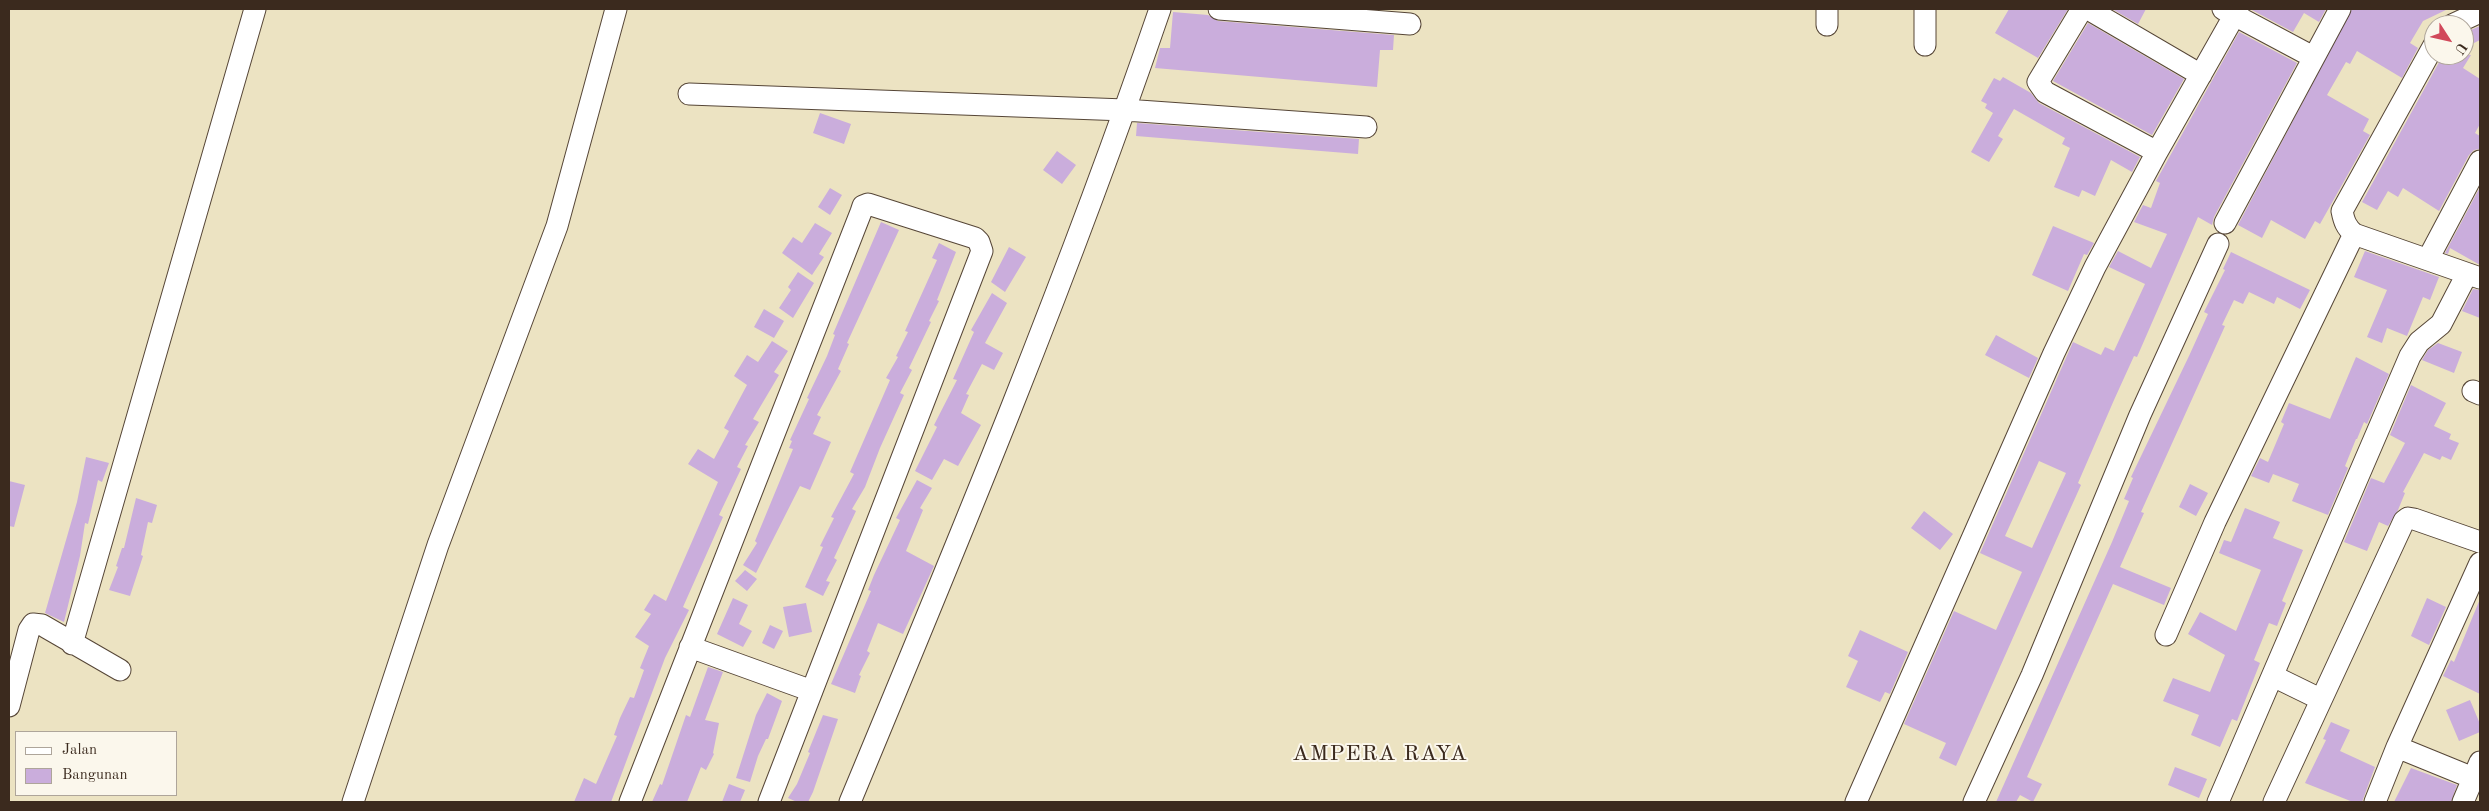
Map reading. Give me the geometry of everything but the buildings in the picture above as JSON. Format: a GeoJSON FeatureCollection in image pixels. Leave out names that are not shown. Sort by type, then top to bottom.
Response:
{"type":"FeatureCollection","features":[{"type":"Feature","properties":{"kind":"street"},"geometry":{"type":"LineString","coordinates":[[72,644],[255,9]]}},
{"type":"Feature","properties":{"kind":"street"},"geometry":{"type":"LineString","coordinates":[[353,802],[438,545],[557,226],[616,9]]}},
{"type":"Feature","properties":{"kind":"street"},"geometry":{"type":"LineString","coordinates":[[850,802],[971,509],[1125,110],[1160,9]]}},
{"type":"Feature","properties":{"kind":"street"},"geometry":{"type":"LineString","coordinates":[[1219,9],[1410,24]]}},
{"type":"Feature","properties":{"kind":"street"},"geometry":{"type":"LineString","coordinates":[[1925,9],[1925,45]]}},
{"type":"Feature","properties":{"kind":"street"},"geometry":{"type":"LineString","coordinates":[[2082,9],[2038,82],[2040,86],[2045,92],[2092,119],[2157,152]]}},
{"type":"Feature","properties":{"kind":"street"},"geometry":{"type":"LineString","coordinates":[[2088,9],[2201,75]]}},
{"type":"Feature","properties":{"kind":"street"},"geometry":{"type":"LineString","coordinates":[[2225,222],[2340,9]]}},
{"type":"Feature","properties":{"kind":"street"},"geometry":{"type":"LineString","coordinates":[[1856,802],[2058,344],[2099,258],[2201,75],[2232,11],[2313,57]]}},
{"type":"Feature","properties":{"kind":"street"},"geometry":{"type":"LineString","coordinates":[[2218,802],[2274,676],[2410,356],[2419,342],[2441,324],[2474,276],[2354,234],[2347,228],[2342,211],[2424,63]]}},
{"type":"Feature","properties":{"kind":"street"},"geometry":{"type":"LineString","coordinates":[[689,94],[1125,110],[1366,128]]}},
{"type":"Feature","properties":{"kind":"street"},"geometry":{"type":"LineString","coordinates":[[2428,259],[2480,161]]}},
{"type":"Feature","properties":{"kind":"street"},"geometry":{"type":"LineString","coordinates":[[630,802],[863,206],[868,204],[975,238],[980,242],[982,251],[769,802]]}},
{"type":"Feature","properties":{"kind":"street"},"geometry":{"type":"LineString","coordinates":[[2166,635],[2215,522],[2354,234]]}},
{"type":"Feature","properties":{"kind":"street"},"geometry":{"type":"LineString","coordinates":[[1974,802],[2032,675],[2140,415],[2218,244]]}},
{"type":"Feature","properties":{"kind":"street"},"geometry":{"type":"LineString","coordinates":[[2274,802],[2404,521],[2408,518],[2414,519],[2480,542]]}},
{"type":"Feature","properties":{"kind":"street"},"geometry":{"type":"LineString","coordinates":[[2375,802],[2397,747],[2480,563]]}},
{"type":"Feature","properties":{"kind":"street"},"geometry":{"type":"LineString","coordinates":[[9,706],[29,630],[33,624],[42,625],[120,670]]}},
{"type":"Feature","properties":{"kind":"street"},"geometry":{"type":"LineString","coordinates":[[690,647],[812,691]]}},
{"type":"Feature","properties":{"kind":"street"},"geometry":{"type":"LineString","coordinates":[[2274,676],[2320,699]]}},
{"type":"Feature","properties":{"kind":"street"},"geometry":{"type":"LineString","coordinates":[[2397,747],[2477,770],[2463,802]]}},
{"type":"Feature","properties":{"kind":"district","name":"AMPERA RAYA"},"geometry":{"type":"Point","coordinates":[1380,754]}}]}
